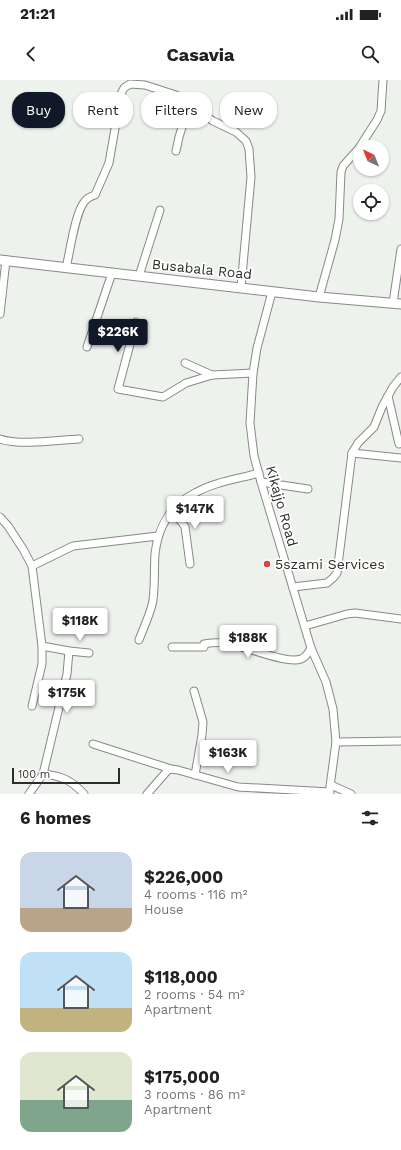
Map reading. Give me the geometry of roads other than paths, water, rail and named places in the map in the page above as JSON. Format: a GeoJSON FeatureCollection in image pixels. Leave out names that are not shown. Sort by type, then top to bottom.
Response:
{"type":"FeatureCollection","features":[{"type":"Feature","properties":{"kind":"street"},"geometry":{"type":"LineString","coordinates":[[319,297],[339,220],[340,172],[343,166],[359,148],[377,120],[381,111],[383,80]]}},
{"type":"Feature","properties":{"kind":"street"},"geometry":{"type":"LineString","coordinates":[[66,268],[77,218],[84,202],[95,194],[109,163],[121,94],[124,88],[130,84],[145,85],[165,92]]}},
{"type":"Feature","properties":{"kind":"street"},"geometry":{"type":"LineString","coordinates":[[212,120],[236,132],[246,141],[250,149],[251,177],[241,287]]}},
{"type":"Feature","properties":{"kind":"street"},"geometry":{"type":"LineString","coordinates":[[176,151],[182,128]]}},
{"type":"Feature","properties":{"kind":"street"},"geometry":{"type":"LineString","coordinates":[[139,276],[160,210]]}},
{"type":"Feature","properties":{"kind":"street"},"geometry":{"type":"LineString","coordinates":[[397,304],[401,249]]}},
{"type":"Feature","properties":{"kind":"street"},"geometry":{"type":"LineString","coordinates":[[0,314],[3,260]]}},
{"type":"Feature","properties":{"kind":"street","name":"Busabala Road"},"geometry":{"type":"LineString","coordinates":[[3,260],[241,287],[272,292],[397,304]]}},
{"type":"Feature","properties":{"kind":"street"},"geometry":{"type":"LineString","coordinates":[[87,347],[112,273]]}},
{"type":"Feature","properties":{"kind":"street","name":"Kikajjo Road"},"geometry":{"type":"LineString","coordinates":[[272,292],[257,348],[253,373],[250,423],[254,456],[261,482],[305,626],[326,682],[333,709],[336,742],[330,791]]}},
{"type":"Feature","properties":{"kind":"street"},"geometry":{"type":"LineString","coordinates":[[136,322],[118,389],[163,397],[186,383],[212,375],[253,373]]}},
{"type":"Feature","properties":{"kind":"street"},"geometry":{"type":"LineString","coordinates":[[184,363],[212,375]]}},
{"type":"Feature","properties":{"kind":"street"},"geometry":{"type":"LineString","coordinates":[[293,587],[327,583],[337,573],[352,454],[358,443],[374,427],[382,406],[393,387],[401,377]]}},
{"type":"Feature","properties":{"kind":"street"},"geometry":{"type":"LineString","coordinates":[[388,396],[400,444]]}},
{"type":"Feature","properties":{"kind":"street"},"geometry":{"type":"LineString","coordinates":[[1,442],[79,439]]}},
{"type":"Feature","properties":{"kind":"street"},"geometry":{"type":"LineString","coordinates":[[352,454],[401,458]]}},
{"type":"Feature","properties":{"kind":"street"},"geometry":{"type":"LineString","coordinates":[[139,640],[153,601],[155,553],[158,536],[172,509],[194,493],[207,487],[259,473]]}},
{"type":"Feature","properties":{"kind":"street"},"geometry":{"type":"LineString","coordinates":[[261,482],[308,489]]}},
{"type":"Feature","properties":{"kind":"street"},"geometry":{"type":"LineString","coordinates":[[170,513],[180,520],[185,527],[190,564]]}},
{"type":"Feature","properties":{"kind":"street"},"geometry":{"type":"LineString","coordinates":[[0,517],[23,549],[32,566],[42,646],[42,664],[32,706]]}},
{"type":"Feature","properties":{"kind":"street"},"geometry":{"type":"LineString","coordinates":[[32,566],[72,546],[158,536]]}},
{"type":"Feature","properties":{"kind":"street"},"geometry":{"type":"LineString","coordinates":[[305,626],[346,614],[355,613],[401,619]]}},
{"type":"Feature","properties":{"kind":"street"},"geometry":{"type":"LineString","coordinates":[[172,647],[204,647],[204,644],[222,642],[238,645],[279,658],[294,660],[301,659],[312,648]]}},
{"type":"Feature","properties":{"kind":"street"},"geometry":{"type":"LineString","coordinates":[[42,646],[89,653]]}},
{"type":"Feature","properties":{"kind":"street"},"geometry":{"type":"LineString","coordinates":[[29,794],[43,774],[67,674],[69,650]]}},
{"type":"Feature","properties":{"kind":"street"},"geometry":{"type":"LineString","coordinates":[[194,691],[204,722],[194,774]]}},
{"type":"Feature","properties":{"kind":"street"},"geometry":{"type":"LineString","coordinates":[[336,742],[401,741]]}},
{"type":"Feature","properties":{"kind":"street"},"geometry":{"type":"LineString","coordinates":[[93,744],[171,769],[238,787],[330,791],[352,794]]}},
{"type":"Feature","properties":{"kind":"street"},"geometry":{"type":"LineString","coordinates":[[147,794],[165,773],[171,769]]}},
{"type":"Feature","properties":{"kind":"street"},"geometry":{"type":"LineString","coordinates":[[43,774],[63,778],[71,782],[84,794]]}},
{"type":"Feature","properties":{"kind":"place","name":"5szami Services"},"geometry":{"type":"Point","coordinates":[267,564]}}]}
